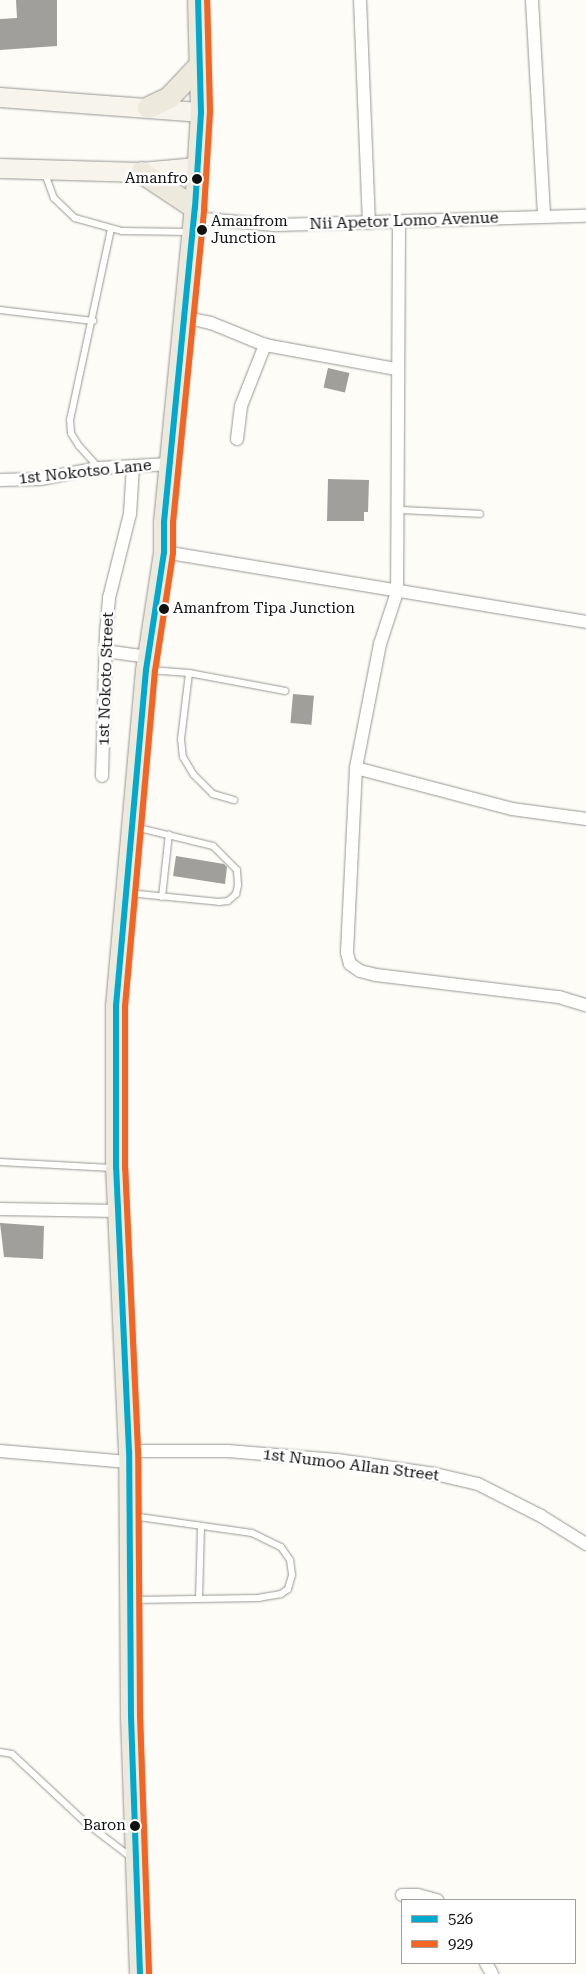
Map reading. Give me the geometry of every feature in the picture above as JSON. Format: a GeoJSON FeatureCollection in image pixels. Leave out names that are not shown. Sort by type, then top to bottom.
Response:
{"type":"FeatureCollection","features":[{"type":"Feature","properties":{"kind":"main road"},"geometry":{"type":"LineString","coordinates":[[140,1974],[130,1600],[129,1457],[120,1211],[116,1168],[116,1006],[147,664],[164,552],[170,464],[193,219],[201,112],[198,0]]}},
{"type":"Feature","properties":{"kind":"main road"},"geometry":{"type":"LineString","coordinates":[[148,107],[168,97],[199,65]]}},
{"type":"Feature","properties":{"kind":"main road"},"geometry":{"type":"LineString","coordinates":[[141,172],[193,219]]}},
{"type":"Feature","properties":{"kind":"street"},"geometry":{"type":"LineString","coordinates":[[360,0],[369,223]]}},
{"type":"Feature","properties":{"kind":"street"},"geometry":{"type":"LineString","coordinates":[[532,0],[544,217]]}},
{"type":"Feature","properties":{"kind":"street"},"geometry":{"type":"LineString","coordinates":[[0,97],[201,112]]}},
{"type":"Feature","properties":{"kind":"street"},"geometry":{"type":"LineString","coordinates":[[0,168],[141,172],[196,167]]}},
{"type":"Feature","properties":{"kind":"street","name":"Nii Apetor Lomo Avenue"},"geometry":{"type":"LineString","coordinates":[[193,219],[275,225],[399,223],[586,216]]}},
{"type":"Feature","properties":{"kind":"street"},"geometry":{"type":"LineString","coordinates":[[399,223],[396,369],[399,510],[397,592],[380,644],[356,768],[347,953],[350,964],[360,971],[376,975],[559,997],[586,1004]]}},
{"type":"Feature","properties":{"kind":"street"},"geometry":{"type":"LineString","coordinates":[[183,317],[211,323],[264,345],[396,369]]}},
{"type":"Feature","properties":{"kind":"street"},"geometry":{"type":"LineString","coordinates":[[237,439],[241,406],[264,345]]}},
{"type":"Feature","properties":{"kind":"street","name":"1st Nokotso Lane"},"geometry":{"type":"LineString","coordinates":[[0,480],[40,479],[99,468],[170,464]]}},
{"type":"Feature","properties":{"kind":"street","name":"1st Nokoto Street"},"geometry":{"type":"LineString","coordinates":[[102,776],[109,598],[130,514],[133,466]]}},
{"type":"Feature","properties":{"kind":"street"},"geometry":{"type":"LineString","coordinates":[[164,552],[586,622]]}},
{"type":"Feature","properties":{"kind":"street"},"geometry":{"type":"LineString","coordinates":[[106,651],[147,664]]}},
{"type":"Feature","properties":{"kind":"street"},"geometry":{"type":"LineString","coordinates":[[356,768],[512,809],[586,818]]}},
{"type":"Feature","properties":{"kind":"street"},"geometry":{"type":"LineString","coordinates":[[0,1209],[120,1211]]}},
{"type":"Feature","properties":{"kind":"street","name":"1st Numoo Allan Street"},"geometry":{"type":"LineString","coordinates":[[0,1451],[129,1457],[228,1451],[337,1460],[435,1474],[478,1484],[541,1516],[586,1544]]}},
{"type":"Feature","properties":{"kind":"street"},"geometry":{"type":"LineString","coordinates":[[402,1895],[418,1895],[433,1899]]}},
{"type":"Feature","properties":{"kind":"lane"},"geometry":{"type":"LineString","coordinates":[[43,170],[54,198],[75,218],[111,229],[193,219]]}},
{"type":"Feature","properties":{"kind":"lane"},"geometry":{"type":"LineString","coordinates":[[99,468],[78,446],[71,433],[70,420],[93,321],[111,229]]}},
{"type":"Feature","properties":{"kind":"lane"},"geometry":{"type":"LineString","coordinates":[[0,310],[93,321]]}},
{"type":"Feature","properties":{"kind":"lane"},"geometry":{"type":"LineString","coordinates":[[399,510],[480,514]]}},
{"type":"Feature","properties":{"kind":"lane"},"geometry":{"type":"LineString","coordinates":[[147,664],[285,691]]}},
{"type":"Feature","properties":{"kind":"lane"},"geometry":{"type":"LineString","coordinates":[[189,673],[181,739],[183,757],[194,775],[213,794],[234,800]]}},
{"type":"Feature","properties":{"kind":"lane"},"geometry":{"type":"LineString","coordinates":[[126,893],[228,901],[236,894],[238,886],[237,870],[213,846],[131,826]]}},
{"type":"Feature","properties":{"kind":"lane"},"geometry":{"type":"LineString","coordinates":[[162,897],[169,834]]}},
{"type":"Feature","properties":{"kind":"lane"},"geometry":{"type":"LineString","coordinates":[[0,1162],[116,1168]]}},
{"type":"Feature","properties":{"kind":"lane"},"geometry":{"type":"LineString","coordinates":[[129,1515],[252,1533],[273,1541],[290,1560],[292,1575],[288,1588],[281,1594],[259,1598],[130,1600]]}},
{"type":"Feature","properties":{"kind":"lane"},"geometry":{"type":"LineString","coordinates":[[199,1599],[201,1526]]}},
{"type":"Feature","properties":{"kind":"lane"},"geometry":{"type":"LineString","coordinates":[[0,1752],[12,1754],[85,1822],[137,1862]]}},
{"type":"Feature","properties":{"kind":"building"},"geometry":{"type":"Polygon","coordinates":[[[16,0],[57,0],[57,46],[0,50],[0,19],[17,18],[16,0]]]}},
{"type":"Feature","properties":{"kind":"building"},"geometry":{"type":"Polygon","coordinates":[[[328,368],[349,373],[345,392],[324,387],[328,368]]]}},
{"type":"Feature","properties":{"kind":"building"},"geometry":{"type":"Polygon","coordinates":[[[328,479],[369,480],[368,512],[364,512],[364,521],[327,521],[328,479]]]}},
{"type":"Feature","properties":{"kind":"building"},"geometry":{"type":"Polygon","coordinates":[[[293,694],[314,696],[311,725],[290,723],[293,694]]]}},
{"type":"Feature","properties":{"kind":"building"},"geometry":{"type":"Polygon","coordinates":[[[176,856],[224,864],[227,867],[225,884],[173,876],[176,856]]]}},
{"type":"Feature","properties":{"kind":"building"},"geometry":{"type":"Polygon","coordinates":[[[0,1223],[44,1226],[43,1259],[4,1257],[0,1223]]]}},
{"type":"Feature","properties":{"kind":"transit line","name":"526"},"geometry":{"type":"LineString","coordinates":[[140,1974],[131,1716],[129,1451],[116,1168],[116,1006],[146,670],[164,552],[164,522],[195,208],[201,112],[198,0]]}},
{"type":"Feature","properties":{"kind":"transit line","name":"929"},"geometry":{"type":"LineString","coordinates":[[149,1974],[140,1716],[138,1451],[125,1168],[125,1006],[155,671],[173,553],[173,522],[204,209],[210,112],[207,0]]}},
{"type":"Feature","properties":{"kind":"place","name":"Amanfro"},"geometry":{"type":"Point","coordinates":[197,179]}},
{"type":"Feature","properties":{"kind":"place","name":"Amanfrom Junction"},"geometry":{"type":"Point","coordinates":[202,230]}},
{"type":"Feature","properties":{"kind":"place","name":"Amanfrom Tipa Junction"},"geometry":{"type":"Point","coordinates":[164,609]}},
{"type":"Feature","properties":{"kind":"place","name":"Baron"},"geometry":{"type":"Point","coordinates":[135,1826]}}]}
